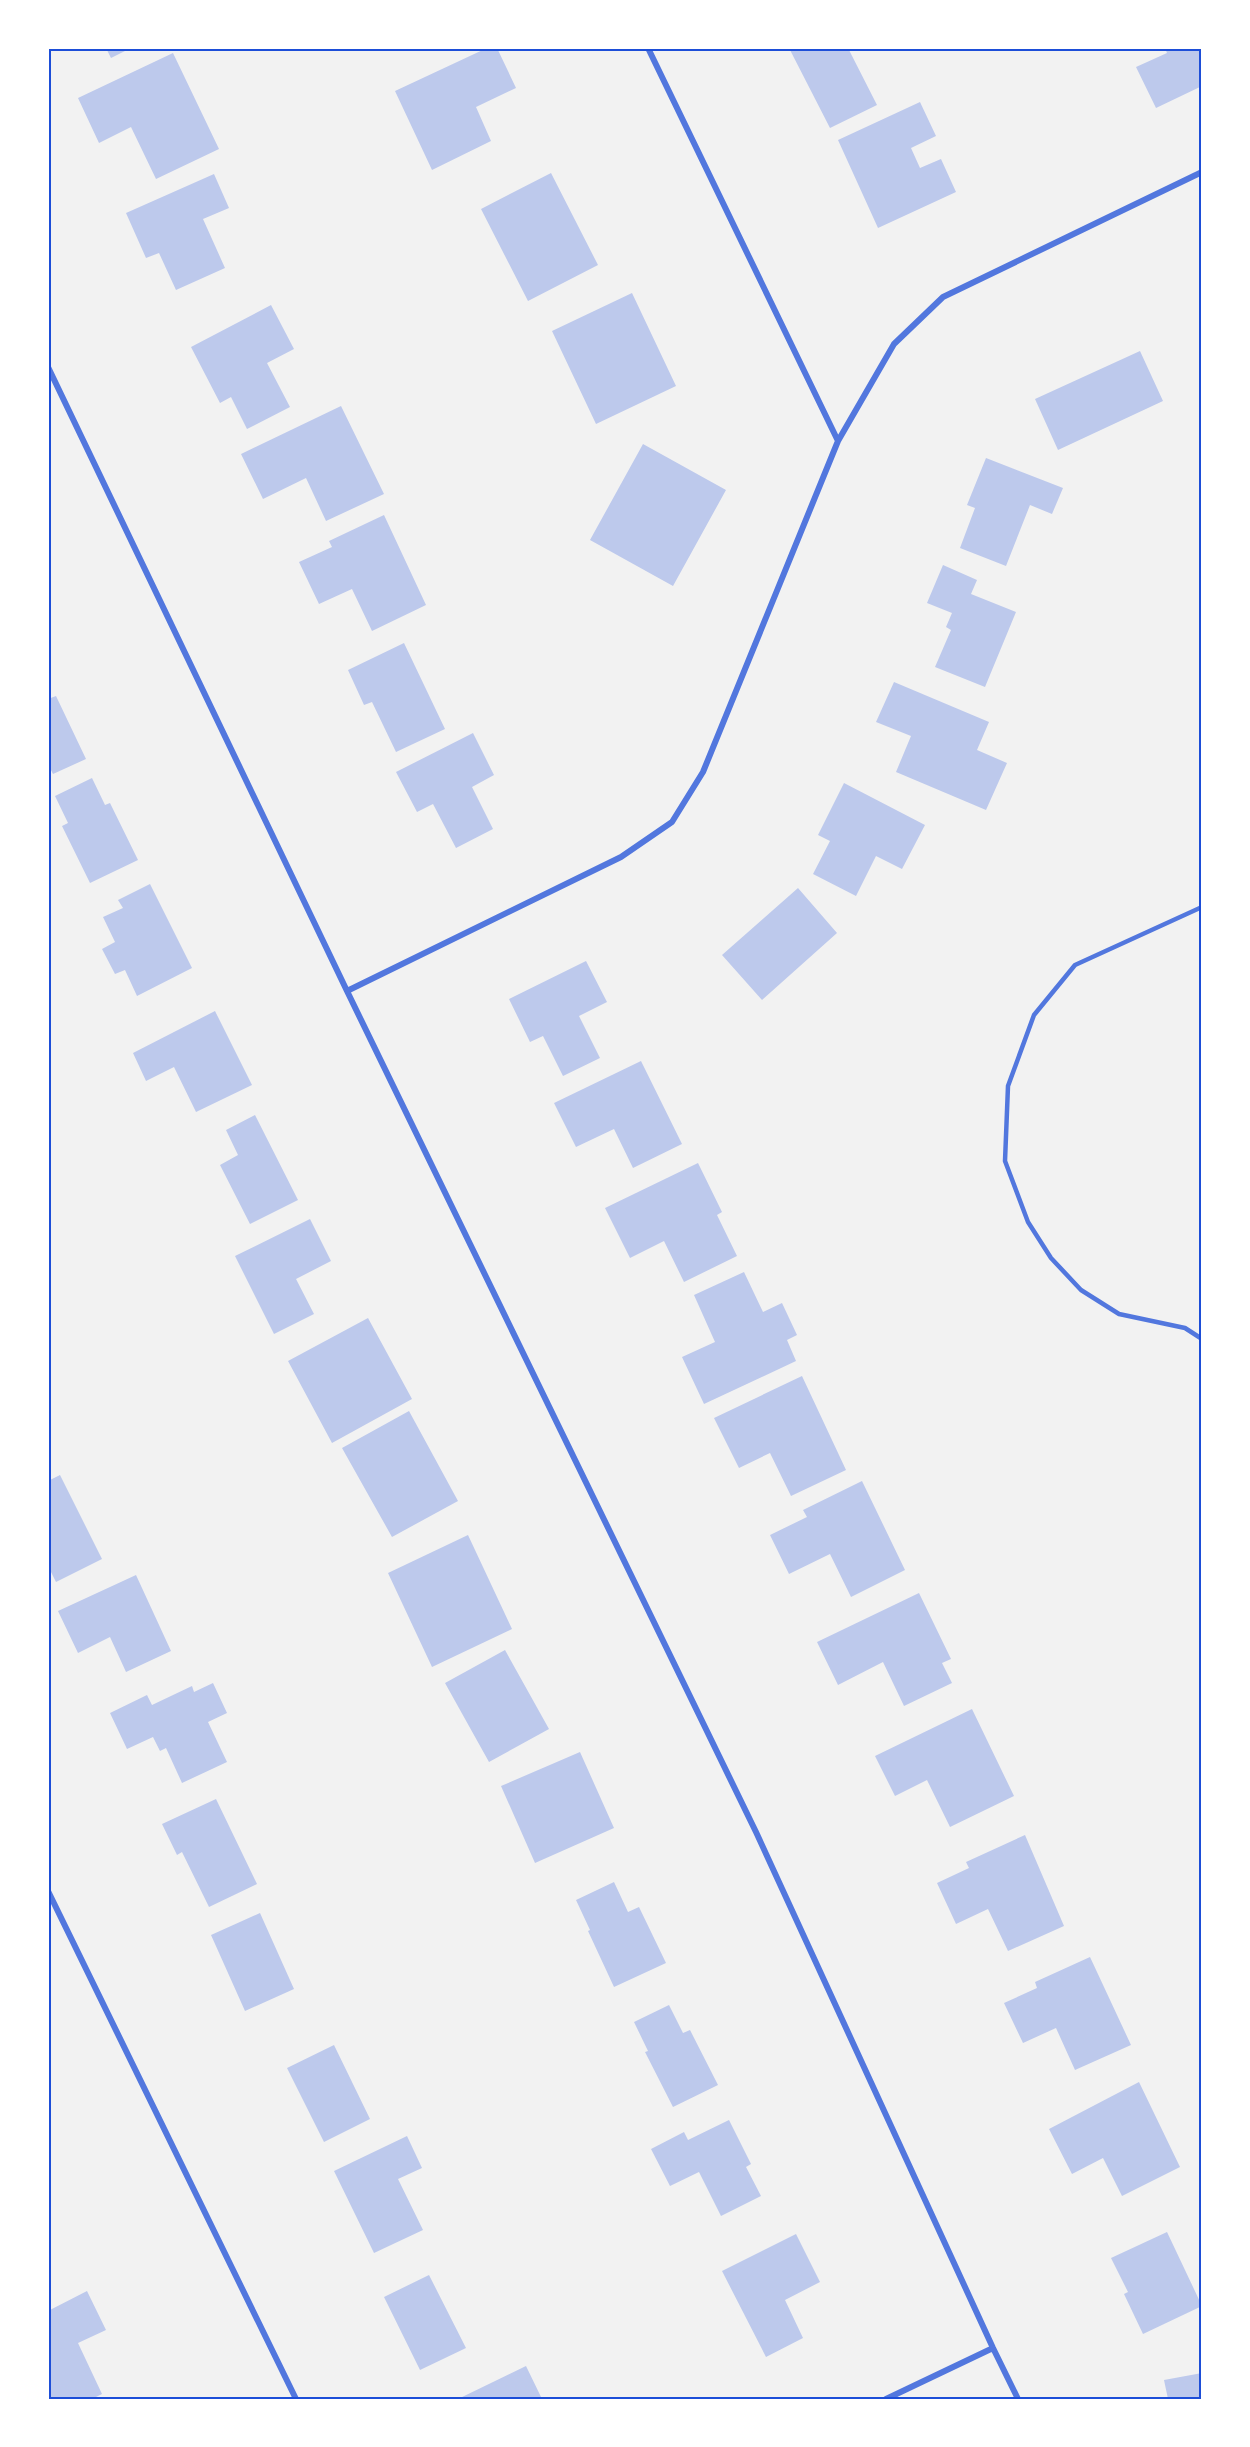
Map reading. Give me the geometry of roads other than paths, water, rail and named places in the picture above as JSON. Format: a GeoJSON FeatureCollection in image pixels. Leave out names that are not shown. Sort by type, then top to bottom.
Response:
{"type":"FeatureCollection","features":[{"type":"Feature","properties":{"kind":"street"},"geometry":{"type":"LineString","coordinates":[[648,48],[838,441]]}},
{"type":"Feature","properties":{"kind":"street"},"geometry":{"type":"LineString","coordinates":[[347,991],[621,857],[672,822],[703,772],[838,441],[894,344],[943,297],[1202,172]]}},
{"type":"Feature","properties":{"kind":"street"},"geometry":{"type":"LineString","coordinates":[[48,367],[347,991],[756,1832],[1018,2399]]}},
{"type":"Feature","properties":{"kind":"street"},"geometry":{"type":"LineString","coordinates":[[48,1891],[296,2399]]}},
{"type":"Feature","properties":{"kind":"street"},"geometry":{"type":"LineString","coordinates":[[886,2399],[993,2348]]}},
{"type":"Feature","properties":{"kind":"lane"},"geometry":{"type":"LineString","coordinates":[[1202,907],[1075,965],[1034,1015],[1008,1086],[1005,1161],[1028,1222],[1051,1258],[1082,1290],[1119,1314],[1185,1328],[1202,1339]]}}]}
